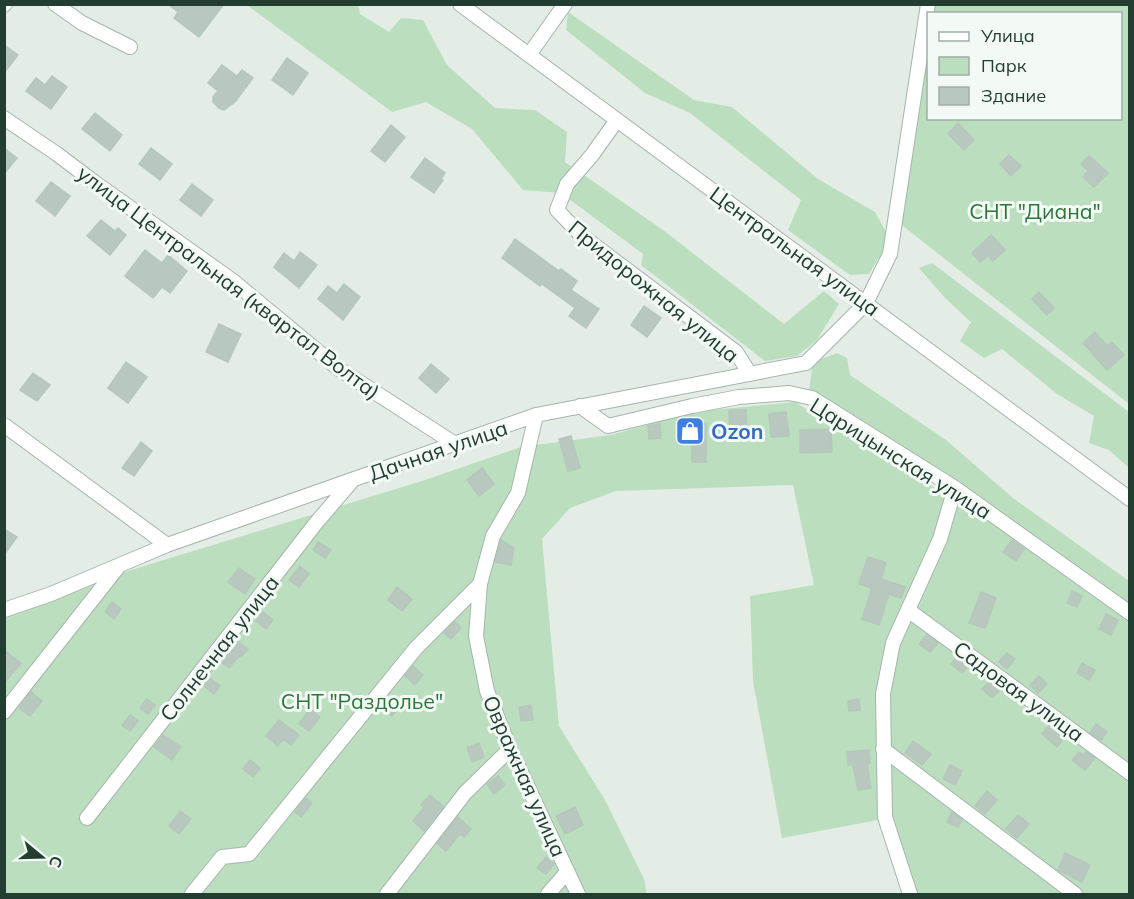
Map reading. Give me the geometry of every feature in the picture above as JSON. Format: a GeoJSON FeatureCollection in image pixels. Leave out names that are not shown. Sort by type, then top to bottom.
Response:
{"type":"FeatureCollection","features":[{"type":"Feature","properties":{"kind":"street"},"geometry":{"type":"LineString","coordinates":[[55,4],[82,23],[130,47]]}},
{"type":"Feature","properties":{"kind":"street","name":"Центральная улица"},"geometry":{"type":"LineString","coordinates":[[460,4],[1130,499]]}},
{"type":"Feature","properties":{"kind":"street"},"geometry":{"type":"LineString","coordinates":[[529,55],[565,4]]}},
{"type":"Feature","properties":{"kind":"street","name":"Дачная улица"},"geometry":{"type":"LineString","coordinates":[[4,610],[51,594],[166,545],[536,415],[806,363],[866,303],[890,254],[928,4]]}},
{"type":"Feature","properties":{"kind":"street","name":"улица Центральная (квартал Волта)"},"geometry":{"type":"LineString","coordinates":[[4,118],[233,280],[339,369],[455,444]]}},
{"type":"Feature","properties":{"kind":"street","name":"Придорожная улица"},"geometry":{"type":"LineString","coordinates":[[617,120],[592,155],[567,184],[557,210],[582,236],[736,352],[750,374]]}},
{"type":"Feature","properties":{"kind":"street","name":"Царицынская улица"},"geometry":{"type":"LineString","coordinates":[[580,406],[608,426],[692,406],[739,398],[789,393],[812,398],[955,488],[1130,613]]}},
{"type":"Feature","properties":{"kind":"street","name":"Овражная улица"},"geometry":{"type":"LineString","coordinates":[[536,415],[518,493],[493,536],[480,584],[476,636],[487,691],[510,749],[578,894]]}},
{"type":"Feature","properties":{"kind":"street"},"geometry":{"type":"LineString","coordinates":[[4,425],[166,545]]}},
{"type":"Feature","properties":{"kind":"street","name":"Солнечная улица"},"geometry":{"type":"LineString","coordinates":[[87,818],[316,523],[354,480]]}},
{"type":"Feature","properties":{"kind":"street"},"geometry":{"type":"LineString","coordinates":[[910,894],[885,817],[883,694],[893,643],[940,539],[955,488]]}},
{"type":"Feature","properties":{"kind":"street"},"geometry":{"type":"LineString","coordinates":[[4,712],[120,565]]}},
{"type":"Feature","properties":{"kind":"street"},"geometry":{"type":"LineString","coordinates":[[195,894],[222,857],[249,854],[416,648],[480,584]]}},
{"type":"Feature","properties":{"kind":"street","name":"Садовая улица"},"geometry":{"type":"LineString","coordinates":[[908,610],[1130,773]]}},
{"type":"Feature","properties":{"kind":"street"},"geometry":{"type":"LineString","coordinates":[[387,894],[465,793],[510,749]]}},
{"type":"Feature","properties":{"kind":"street"},"geometry":{"type":"LineString","coordinates":[[883,749],[1075,894]]}},
{"type":"Feature","properties":{"kind":"street"},"geometry":{"type":"LineString","coordinates":[[548,894],[567,872]]}},
{"type":"Feature","properties":{"kind":"green space"},"geometry":{"type":"Polygon","coordinates":[[[247,5],[358,5],[360,14],[389,32],[401,18],[423,20],[447,65],[495,108],[535,110],[567,132],[565,162],[663,230],[784,324],[824,291],[839,304],[817,340],[797,356],[765,361],[641,265],[643,254],[561,193],[523,190],[472,129],[426,102],[392,112],[247,5]]]}},
{"type":"Feature","properties":{"kind":"green space","name":"СНТ \"Диана\""},"geometry":{"type":"Polygon","coordinates":[[[922,5],[1129,5],[1129,404],[889,215],[922,5]]]}},
{"type":"Feature","properties":{"kind":"green space"},"geometry":{"type":"Polygon","coordinates":[[[568,12],[694,100],[732,107],[818,179],[875,212],[890,239],[889,248],[878,259],[869,274],[850,275],[788,230],[801,200],[690,113],[645,93],[566,30],[568,12]]]}},
{"type":"Feature","properties":{"kind":"green space"},"geometry":{"type":"Polygon","coordinates":[[[932,263],[1129,412],[1129,468],[1109,450],[1089,443],[1094,416],[1057,394],[1002,349],[984,358],[960,341],[971,322],[945,298],[919,268],[932,263]]]}},
{"type":"Feature","properties":{"kind":"green space"},"geometry":{"type":"Polygon","coordinates":[[[837,353],[847,358],[850,375],[946,440],[1013,498],[1129,581],[1129,612],[809,391],[813,362],[837,353]]]}},
{"type":"Feature","properties":{"kind":"green space","name":"СНТ \"Раздолье\""},"geometry":{"type":"Polygon","coordinates":[[[795,402],[941,492],[966,504],[1129,620],[1129,894],[905,894],[878,820],[782,838],[753,681],[750,596],[814,585],[793,485],[616,491],[570,508],[542,539],[559,726],[605,800],[644,879],[647,894],[5,894],[5,616],[102,579],[422,481],[521,447],[611,435],[679,413],[795,402]]]}},
{"type":"Feature","properties":{"kind":"building"},"geometry":{"type":"Polygon","coordinates":[[[168,4],[224,4],[199,37],[174,18],[178,12],[168,4]]]}},
{"type":"Feature","properties":{"kind":"building"},"geometry":{"type":"Polygon","coordinates":[[[4,45],[18,55],[4,73],[4,45]]]}},
{"type":"Feature","properties":{"kind":"building"},"geometry":{"type":"Polygon","coordinates":[[[287,58],[308,73],[293,95],[272,80],[287,58]]]}},
{"type":"Feature","properties":{"kind":"building"},"geometry":{"type":"Polygon","coordinates":[[[222,65],[237,76],[242,70],[253,78],[235,102],[224,110],[213,102],[213,97],[218,91],[208,83],[222,65]]]}},
{"type":"Feature","properties":{"kind":"building"},"geometry":{"type":"Polygon","coordinates":[[[52,76],[67,87],[51,109],[26,91],[36,78],[45,85],[52,76]]]}},
{"type":"Feature","properties":{"kind":"building"},"geometry":{"type":"Polygon","coordinates":[[[95,113],[122,135],[110,151],[82,129],[95,113]]]}},
{"type":"Feature","properties":{"kind":"building"},"geometry":{"type":"Polygon","coordinates":[[[958,123],[974,140],[964,150],[948,134],[958,123]]]}},
{"type":"Feature","properties":{"kind":"building"},"geometry":{"type":"Polygon","coordinates":[[[391,125],[405,137],[385,162],[371,151],[391,125]]]}},
{"type":"Feature","properties":{"kind":"building"},"geometry":{"type":"Polygon","coordinates":[[[4,148],[17,158],[4,174],[4,148]]]}},
{"type":"Feature","properties":{"kind":"building"},"geometry":{"type":"Polygon","coordinates":[[[151,148],[172,164],[160,180],[139,164],[151,148]]]}},
{"type":"Feature","properties":{"kind":"building"},"geometry":{"type":"Polygon","coordinates":[[[1009,155],[1021,166],[1011,176],[1000,164],[1009,155]]]}},
{"type":"Feature","properties":{"kind":"building"},"geometry":{"type":"Polygon","coordinates":[[[1089,156],[1108,173],[1094,187],[1083,177],[1088,171],[1081,164],[1089,156]]]}},
{"type":"Feature","properties":{"kind":"building"},"geometry":{"type":"Polygon","coordinates":[[[425,158],[445,173],[434,193],[411,177],[425,158]]]}},
{"type":"Feature","properties":{"kind":"building"},"geometry":{"type":"Polygon","coordinates":[[[51,182],[70,196],[55,216],[36,201],[51,182]]]}},
{"type":"Feature","properties":{"kind":"building"},"geometry":{"type":"Polygon","coordinates":[[[192,184],[213,200],[201,216],[180,200],[192,184]]]}},
{"type":"Feature","properties":{"kind":"building"},"geometry":{"type":"Polygon","coordinates":[[[101,220],[115,231],[118,228],[126,235],[110,255],[87,236],[101,220]]]}},
{"type":"Feature","properties":{"kind":"building"},"geometry":{"type":"Polygon","coordinates":[[[991,235],[1005,250],[993,261],[988,256],[980,262],[972,253],[991,235]]]}},
{"type":"Feature","properties":{"kind":"building"},"geometry":{"type":"Polygon","coordinates":[[[515,239],[559,271],[561,269],[577,281],[571,290],[599,309],[586,328],[569,316],[575,308],[502,258],[515,239]]]}},
{"type":"Feature","properties":{"kind":"building"},"geometry":{"type":"Polygon","coordinates":[[[145,250],[162,263],[168,255],[187,271],[170,293],[162,287],[153,298],[125,276],[145,250]]]}},
{"type":"Feature","properties":{"kind":"building"},"geometry":{"type":"Polygon","coordinates":[[[300,252],[317,265],[299,288],[274,267],[284,253],[294,261],[300,252]]]}},
{"type":"Feature","properties":{"kind":"building"},"geometry":{"type":"Polygon","coordinates":[[[344,284],[360,297],[343,320],[318,299],[328,286],[337,293],[344,284]]]}},
{"type":"Feature","properties":{"kind":"building"},"geometry":{"type":"Polygon","coordinates":[[[1039,292],[1054,308],[1047,315],[1032,299],[1039,292]]]}},
{"type":"Feature","properties":{"kind":"building"},"geometry":{"type":"Polygon","coordinates":[[[644,306],[661,318],[647,337],[631,325],[644,306]]]}},
{"type":"Feature","properties":{"kind":"building"},"geometry":{"type":"Polygon","coordinates":[[[219,324],[241,334],[228,362],[206,352],[219,324]]]}},
{"type":"Feature","properties":{"kind":"building"},"geometry":{"type":"Polygon","coordinates":[[[1095,332],[1107,346],[1112,342],[1124,355],[1107,370],[1083,343],[1095,332]]]}},
{"type":"Feature","properties":{"kind":"building"},"geometry":{"type":"Polygon","coordinates":[[[126,362],[147,377],[128,403],[108,388],[126,362]]]}},
{"type":"Feature","properties":{"kind":"building"},"geometry":{"type":"Polygon","coordinates":[[[431,364],[449,379],[436,393],[419,378],[431,364]]]}},
{"type":"Feature","properties":{"kind":"building"},"geometry":{"type":"Polygon","coordinates":[[[33,373],[50,385],[37,401],[20,390],[33,373]]]}},
{"type":"Feature","properties":{"kind":"building"},"geometry":{"type":"Polygon","coordinates":[[[729,410],[746,410],[747,433],[730,434],[729,410]]]}},
{"type":"Feature","properties":{"kind":"building"},"geometry":{"type":"Polygon","coordinates":[[[786,412],[789,436],[771,437],[769,414],[786,412]]]}},
{"type":"Feature","properties":{"kind":"building"},"geometry":{"type":"Polygon","coordinates":[[[660,424],[661,438],[649,439],[648,426],[660,424]]]}},
{"type":"Feature","properties":{"kind":"building"},"geometry":{"type":"Polygon","coordinates":[[[681,424],[706,424],[706,462],[692,462],[692,439],[682,439],[681,424]]]}},
{"type":"Feature","properties":{"kind":"building"},"geometry":{"type":"Polygon","coordinates":[[[831,429],[832,452],[800,453],[800,430],[831,429]]]}},
{"type":"Feature","properties":{"kind":"building"},"geometry":{"type":"Polygon","coordinates":[[[571,436],[580,468],[568,471],[559,439],[571,436]]]}},
{"type":"Feature","properties":{"kind":"building"},"geometry":{"type":"Polygon","coordinates":[[[141,442],[152,451],[134,476],[122,468],[141,442]]]}},
{"type":"Feature","properties":{"kind":"building"},"geometry":{"type":"Polygon","coordinates":[[[482,468],[494,484],[479,496],[467,480],[482,468]]]}},
{"type":"Feature","properties":{"kind":"building"},"geometry":{"type":"Polygon","coordinates":[[[4,529],[17,537],[4,555],[4,529]]]}},
{"type":"Feature","properties":{"kind":"building"},"geometry":{"type":"Polygon","coordinates":[[[501,540],[514,548],[511,565],[495,562],[501,540]]]}},
{"type":"Feature","properties":{"kind":"building"},"geometry":{"type":"Polygon","coordinates":[[[1012,540],[1024,549],[1016,561],[1003,552],[1012,540]]]}},
{"type":"Feature","properties":{"kind":"building"},"geometry":{"type":"Polygon","coordinates":[[[318,542],[331,550],[325,558],[313,550],[318,542]]]}},
{"type":"Feature","properties":{"kind":"building"},"geometry":{"type":"Polygon","coordinates":[[[868,557],[886,563],[881,579],[905,587],[901,598],[889,594],[879,625],[862,619],[872,588],[859,584],[868,557]]]}},
{"type":"Feature","properties":{"kind":"building"},"geometry":{"type":"Polygon","coordinates":[[[300,566],[309,574],[299,587],[289,580],[300,566]]]}},
{"type":"Feature","properties":{"kind":"building"},"geometry":{"type":"Polygon","coordinates":[[[239,568],[255,579],[245,594],[228,582],[239,568]]]}},
{"type":"Feature","properties":{"kind":"building"},"geometry":{"type":"Polygon","coordinates":[[[397,587],[412,599],[402,611],[388,600],[397,587]]]}},
{"type":"Feature","properties":{"kind":"building"},"geometry":{"type":"Polygon","coordinates":[[[1072,591],[1082,596],[1077,607],[1067,603],[1072,591]]]}},
{"type":"Feature","properties":{"kind":"building"},"geometry":{"type":"Polygon","coordinates":[[[981,592],[996,598],[985,628],[969,623],[981,592]]]}},
{"type":"Feature","properties":{"kind":"building"},"geometry":{"type":"Polygon","coordinates":[[[112,602],[121,609],[114,619],[105,612],[112,602]]]}},
{"type":"Feature","properties":{"kind":"building"},"geometry":{"type":"Polygon","coordinates":[[[263,612],[273,620],[266,629],[256,621],[263,612]]]}},
{"type":"Feature","properties":{"kind":"building"},"geometry":{"type":"Polygon","coordinates":[[[1106,614],[1118,620],[1111,635],[1099,629],[1106,614]]]}},
{"type":"Feature","properties":{"kind":"building"},"geometry":{"type":"Polygon","coordinates":[[[455,622],[461,628],[451,639],[444,633],[455,622]]]}},
{"type":"Feature","properties":{"kind":"building"},"geometry":{"type":"Polygon","coordinates":[[[927,635],[938,643],[930,652],[919,644],[927,635]]]}},
{"type":"Feature","properties":{"kind":"building"},"geometry":{"type":"Polygon","coordinates":[[[236,640],[248,649],[229,668],[220,661],[236,640]]]}},
{"type":"Feature","properties":{"kind":"building"},"geometry":{"type":"Polygon","coordinates":[[[4,650],[21,663],[4,683],[4,650]]]}},
{"type":"Feature","properties":{"kind":"building"},"geometry":{"type":"Polygon","coordinates":[[[1007,653],[1015,659],[1007,669],[999,662],[1007,653]]]}},
{"type":"Feature","properties":{"kind":"building"},"geometry":{"type":"Polygon","coordinates":[[[957,657],[968,666],[962,673],[951,664],[957,657]]]}},
{"type":"Feature","properties":{"kind":"building"},"geometry":{"type":"Polygon","coordinates":[[[1082,663],[1095,670],[1089,680],[1077,673],[1082,663]]]}},
{"type":"Feature","properties":{"kind":"building"},"geometry":{"type":"Polygon","coordinates":[[[413,666],[423,675],[415,685],[405,676],[413,666]]]}},
{"type":"Feature","properties":{"kind":"building"},"geometry":{"type":"Polygon","coordinates":[[[1039,676],[1047,684],[1038,693],[1030,685],[1039,676]]]}},
{"type":"Feature","properties":{"kind":"building"},"geometry":{"type":"Polygon","coordinates":[[[210,678],[220,686],[214,694],[204,686],[210,678]]]}},
{"type":"Feature","properties":{"kind":"building"},"geometry":{"type":"Polygon","coordinates":[[[990,681],[1001,689],[992,698],[982,689],[990,681]]]}},
{"type":"Feature","properties":{"kind":"building"},"geometry":{"type":"Polygon","coordinates":[[[31,692],[42,701],[30,716],[19,708],[31,692]]]}},
{"type":"Feature","properties":{"kind":"building"},"geometry":{"type":"Polygon","coordinates":[[[147,699],[155,705],[148,714],[140,708],[147,699]]]}},
{"type":"Feature","properties":{"kind":"building"},"geometry":{"type":"Polygon","coordinates":[[[387,699],[398,708],[392,716],[380,706],[387,699]]]}},
{"type":"Feature","properties":{"kind":"building"},"geometry":{"type":"Polygon","coordinates":[[[859,699],[860,710],[849,711],[848,701],[859,699]]]}},
{"type":"Feature","properties":{"kind":"building"},"geometry":{"type":"Polygon","coordinates":[[[531,705],[533,720],[521,721],[519,707],[531,705]]]}},
{"type":"Feature","properties":{"kind":"building"},"geometry":{"type":"Polygon","coordinates":[[[310,709],[320,717],[309,731],[299,724],[310,709]]]}},
{"type":"Feature","properties":{"kind":"building"},"geometry":{"type":"Polygon","coordinates":[[[130,715],[138,721],[130,731],[122,725],[130,715]]]}},
{"type":"Feature","properties":{"kind":"building"},"geometry":{"type":"Polygon","coordinates":[[[279,720],[299,735],[291,745],[283,739],[278,746],[266,736],[279,720]]]}},
{"type":"Feature","properties":{"kind":"building"},"geometry":{"type":"Polygon","coordinates":[[[1096,724],[1107,732],[1101,740],[1090,733],[1096,724]]]}},
{"type":"Feature","properties":{"kind":"building"},"geometry":{"type":"Polygon","coordinates":[[[1049,725],[1065,737],[1057,747],[1042,734],[1049,725]]]}},
{"type":"Feature","properties":{"kind":"building"},"geometry":{"type":"Polygon","coordinates":[[[163,735],[181,747],[172,760],[154,747],[163,735]]]}},
{"type":"Feature","properties":{"kind":"building"},"geometry":{"type":"Polygon","coordinates":[[[913,741],[931,754],[922,765],[905,753],[913,741]]]}},
{"type":"Feature","properties":{"kind":"building"},"geometry":{"type":"Polygon","coordinates":[[[479,743],[484,757],[472,762],[467,748],[479,743]]]}},
{"type":"Feature","properties":{"kind":"building"},"geometry":{"type":"Polygon","coordinates":[[[869,750],[870,763],[867,763],[871,788],[858,790],[853,765],[848,765],[847,752],[869,750]]]}},
{"type":"Feature","properties":{"kind":"building"},"geometry":{"type":"Polygon","coordinates":[[[1079,752],[1083,755],[1086,752],[1095,758],[1085,770],[1072,760],[1079,752]]]}},
{"type":"Feature","properties":{"kind":"building"},"geometry":{"type":"Polygon","coordinates":[[[250,760],[260,768],[253,777],[243,769],[250,760]]]}},
{"type":"Feature","properties":{"kind":"building"},"geometry":{"type":"Polygon","coordinates":[[[950,765],[962,771],[955,785],[943,779],[950,765]]]}},
{"type":"Feature","properties":{"kind":"building"},"geometry":{"type":"Polygon","coordinates":[[[498,776],[505,785],[494,794],[487,784],[498,776]]]}},
{"type":"Feature","properties":{"kind":"building"},"geometry":{"type":"Polygon","coordinates":[[[987,791],[997,800],[985,814],[975,806],[987,791]]]}},
{"type":"Feature","properties":{"kind":"building"},"geometry":{"type":"Polygon","coordinates":[[[430,795],[443,806],[424,831],[413,821],[424,808],[421,805],[430,795]]]}},
{"type":"Feature","properties":{"kind":"building"},"geometry":{"type":"Polygon","coordinates":[[[306,798],[312,803],[301,817],[295,812],[306,798]]]}},
{"type":"Feature","properties":{"kind":"building"},"geometry":{"type":"Polygon","coordinates":[[[575,807],[583,825],[565,834],[556,816],[575,807]]]}},
{"type":"Feature","properties":{"kind":"building"},"geometry":{"type":"Polygon","coordinates":[[[180,811],[191,819],[179,834],[169,826],[180,811]]]}},
{"type":"Feature","properties":{"kind":"building"},"geometry":{"type":"Polygon","coordinates":[[[952,812],[962,820],[958,827],[947,822],[952,812]]]}},
{"type":"Feature","properties":{"kind":"building"},"geometry":{"type":"Polygon","coordinates":[[[1018,815],[1029,824],[1017,838],[1006,829],[1018,815]]]}},
{"type":"Feature","properties":{"kind":"building"},"geometry":{"type":"Polygon","coordinates":[[[458,817],[471,829],[464,837],[460,834],[446,851],[437,843],[458,817]]]}},
{"type":"Feature","properties":{"kind":"building"},"geometry":{"type":"Polygon","coordinates":[[[1065,853],[1090,865],[1082,882],[1058,870],[1065,853]]]}},
{"type":"Feature","properties":{"kind":"building"},"geometry":{"type":"Polygon","coordinates":[[[546,857],[554,864],[546,874],[537,868],[546,857]]]}},
{"type":"Feature","properties":{"kind":"place","name":"Ozon"},"geometry":{"type":"Point","coordinates":[690,431]}}]}
